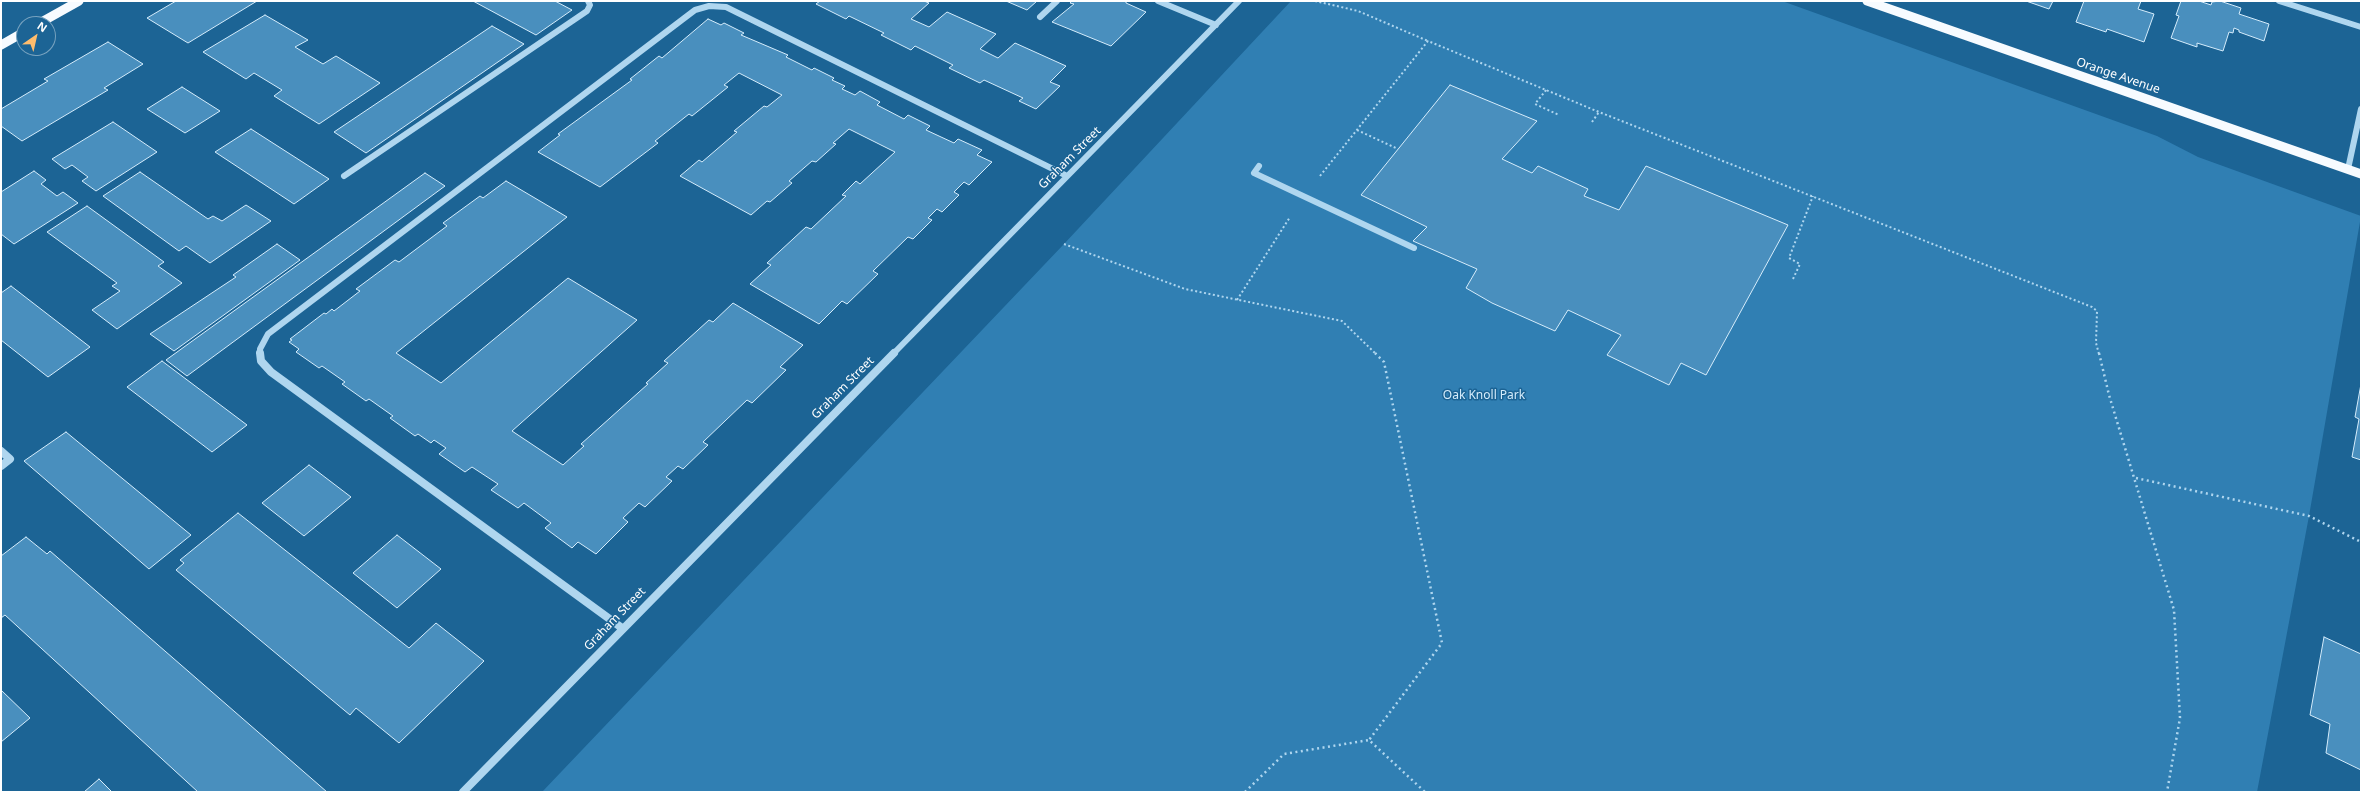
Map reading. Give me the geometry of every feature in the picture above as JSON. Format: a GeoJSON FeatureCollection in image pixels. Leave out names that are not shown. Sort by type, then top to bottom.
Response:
{"type":"FeatureCollection","features":[{"type":"Feature","properties":{"kind":"main road"},"geometry":{"type":"LineString","coordinates":[[52,16],[79,1]]}},
{"type":"Feature","properties":{"kind":"main road","name":"Orange Avenue"},"geometry":{"type":"LineString","coordinates":[[1868,1],[2361,174]]}},
{"type":"Feature","properties":{"kind":"main road"},"geometry":{"type":"LineString","coordinates":[[1,45],[16,37]]}},
{"type":"Feature","properties":{"kind":"street"},"geometry":{"type":"LineString","coordinates":[[344,176],[587,11],[590,5],[588,1]]}},
{"type":"Feature","properties":{"kind":"street"},"geometry":{"type":"LineString","coordinates":[[1040,17],[1058,1]]}},
{"type":"Feature","properties":{"kind":"street"},"geometry":{"type":"LineString","coordinates":[[1158,1],[1216,25]]}},
{"type":"Feature","properties":{"kind":"street","name":"Graham Street"},"geometry":{"type":"LineString","coordinates":[[463,792],[622,628],[1239,1]]}},
{"type":"Feature","properties":{"kind":"street"},"geometry":{"type":"LineString","coordinates":[[2279,1],[2361,27]]}},
{"type":"Feature","properties":{"kind":"street"},"geometry":{"type":"LineString","coordinates":[[622,628],[271,372],[261,361],[260,349],[268,334],[695,10],[709,6],[726,7],[1067,176]]}},
{"type":"Feature","properties":{"kind":"street"},"geometry":{"type":"LineString","coordinates":[[2348,169],[2361,109]]}},
{"type":"Feature","properties":{"kind":"street"},"geometry":{"type":"LineString","coordinates":[[1259,166],[1254,172],[1414,248]]}},
{"type":"Feature","properties":{"kind":"street"},"geometry":{"type":"LineString","coordinates":[[1,451],[10,459],[1,466]]}},
{"type":"Feature","properties":{"kind":"path"},"geometry":{"type":"LineString","coordinates":[[1315,1],[1358,12],[1599,112],[2092,307],[2096,311],[2096,343],[2109,395],[2136,478],[2174,610],[2180,718],[2167,792]]}},
{"type":"Feature","properties":{"kind":"path"},"geometry":{"type":"LineString","coordinates":[[1237,300],[1303,196],[1428,41]]}},
{"type":"Feature","properties":{"kind":"path"},"geometry":{"type":"LineString","coordinates":[[1546,90],[1535,104],[1559,115]]}},
{"type":"Feature","properties":{"kind":"path"},"geometry":{"type":"LineString","coordinates":[[1592,122],[1599,112]]}},
{"type":"Feature","properties":{"kind":"path"},"geometry":{"type":"LineString","coordinates":[[1357,130],[1398,149]]}},
{"type":"Feature","properties":{"kind":"path"},"geometry":{"type":"LineString","coordinates":[[1793,278],[1800,264],[1789,258],[1813,196]]}},
{"type":"Feature","properties":{"kind":"path"},"geometry":{"type":"LineString","coordinates":[[1064,244],[1185,289],[1342,321],[1384,362],[1442,643],[1369,740],[1284,754],[1246,792]]}},
{"type":"Feature","properties":{"kind":"path"},"geometry":{"type":"LineString","coordinates":[[2136,478],[2225,496],[2308,516],[2361,542]]}},
{"type":"Feature","properties":{"kind":"path"},"geometry":{"type":"LineString","coordinates":[[1369,740],[1425,792]]}},
{"type":"Feature","properties":{"kind":"green space","name":"Oak Knoll Park"},"geometry":{"type":"Polygon","coordinates":[[[1291,1],[1782,1],[2157,136],[2198,157],[2361,216],[2309,516],[2257,792],[542,792],[1064,244],[1291,1]]]}},
{"type":"Feature","properties":{"kind":"building"},"geometry":{"type":"Polygon","coordinates":[[[176,1],[257,1],[188,43],[147,18],[176,1]]]}},
{"type":"Feature","properties":{"kind":"building"},"geometry":{"type":"Polygon","coordinates":[[[473,1],[555,1],[572,10],[536,35],[473,1]]]}},
{"type":"Feature","properties":{"kind":"building"},"geometry":{"type":"Polygon","coordinates":[[[820,1],[924,1],[929,3],[911,19],[929,27],[947,12],[996,34],[980,49],[998,58],[1015,43],[1066,66],[1050,82],[1060,86],[1036,109],[1019,101],[1023,98],[984,80],[980,83],[949,68],[953,65],[915,46],[911,50],[881,35],[884,33],[849,16],[846,19],[816,4],[820,1]]]}},
{"type":"Feature","properties":{"kind":"building"},"geometry":{"type":"Polygon","coordinates":[[[1006,1],[1037,1],[1027,10],[1006,1]]]}},
{"type":"Feature","properties":{"kind":"building"},"geometry":{"type":"Polygon","coordinates":[[[1072,1],[1126,1],[1126,3],[1146,12],[1111,46],[1052,22],[1074,4],[1070,3],[1072,1]]]}},
{"type":"Feature","properties":{"kind":"building"},"geometry":{"type":"Polygon","coordinates":[[[2026,1],[2053,1],[2049,9],[2026,1]]]}},
{"type":"Feature","properties":{"kind":"building"},"geometry":{"type":"Polygon","coordinates":[[[2084,1],[2141,1],[2138,9],[2154,14],[2144,42],[2107,29],[2106,32],[2076,22],[2084,1]]]}},
{"type":"Feature","properties":{"kind":"building"},"geometry":{"type":"Polygon","coordinates":[[[2181,1],[2199,1],[2211,5],[2212,2],[2220,1],[2241,8],[2239,14],[2269,24],[2264,41],[2239,32],[2239,30],[2234,28],[2233,33],[2229,32],[2223,51],[2197,43],[2197,47],[2171,38],[2179,16],[2176,15],[2181,1]]]}},
{"type":"Feature","properties":{"kind":"building"},"geometry":{"type":"Polygon","coordinates":[[[265,15],[308,40],[295,47],[323,64],[336,56],[380,83],[319,124],[274,96],[282,90],[254,73],[246,79],[203,52],[265,15]]]}},
{"type":"Feature","properties":{"kind":"building"},"geometry":{"type":"Polygon","coordinates":[[[708,19],[721,25],[724,23],[744,33],[741,35],[788,55],[786,57],[812,70],[814,68],[834,78],[832,80],[845,86],[842,89],[855,95],[860,91],[880,102],[877,105],[904,119],[908,115],[930,126],[926,130],[954,143],[958,139],[982,150],[977,155],[992,162],[969,185],[964,182],[954,192],[959,195],[942,212],[937,209],[928,218],[932,220],[913,239],[908,237],[873,271],[878,274],[847,304],[842,301],[819,324],[750,284],[771,265],[767,263],[806,227],[811,229],[846,196],[842,195],[856,181],[860,184],[895,152],[849,129],[833,143],[836,144],[816,162],[812,161],[789,181],[792,183],[770,202],[767,201],[751,215],[680,176],[699,160],[702,162],[737,132],[734,131],[764,106],[767,107],[782,95],[739,73],[724,85],[728,87],[692,116],[689,114],[655,141],[658,143],[600,187],[538,152],[560,135],[558,134],[632,80],[630,79],[659,56],[662,58],[708,19]]]}},
{"type":"Feature","properties":{"kind":"building"},"geometry":{"type":"Polygon","coordinates":[[[492,26],[524,44],[366,153],[334,132],[492,26]]]}},
{"type":"Feature","properties":{"kind":"building"},"geometry":{"type":"Polygon","coordinates":[[[108,42],[143,64],[104,88],[108,90],[22,141],[1,126],[1,109],[48,81],[44,79],[108,42]]]}},
{"type":"Feature","properties":{"kind":"building"},"geometry":{"type":"Polygon","coordinates":[[[1450,85],[1537,121],[1502,159],[1532,173],[1538,166],[1588,189],[1584,196],[1619,210],[1646,166],[1788,225],[1706,375],[1681,363],[1669,385],[1607,355],[1621,335],[1568,310],[1555,331],[1492,303],[1466,288],[1477,269],[1413,241],[1427,227],[1361,195],[1450,85]]]}},
{"type":"Feature","properties":{"kind":"building"},"geometry":{"type":"Polygon","coordinates":[[[182,87],[220,111],[185,133],[147,109],[182,87]]]}},
{"type":"Feature","properties":{"kind":"building"},"geometry":{"type":"Polygon","coordinates":[[[113,122],[157,152],[96,191],[82,181],[88,177],[72,165],[65,169],[52,159],[113,122]]]}},
{"type":"Feature","properties":{"kind":"building"},"geometry":{"type":"Polygon","coordinates":[[[251,129],[329,179],[294,204],[215,152],[251,129]]]}},
{"type":"Feature","properties":{"kind":"building"},"geometry":{"type":"Polygon","coordinates":[[[34,171],[46,180],[41,184],[57,196],[63,192],[78,203],[14,244],[1,234],[1,192],[34,171]]]}},
{"type":"Feature","properties":{"kind":"building"},"geometry":{"type":"Polygon","coordinates":[[[140,172],[208,219],[213,216],[222,221],[246,205],[271,221],[210,263],[186,246],[179,251],[103,196],[140,172]]]}},
{"type":"Feature","properties":{"kind":"building"},"geometry":{"type":"Polygon","coordinates":[[[425,173],[445,186],[187,376],[166,360],[425,173]]]}},
{"type":"Feature","properties":{"kind":"building"},"geometry":{"type":"Polygon","coordinates":[[[506,181],[567,217],[396,353],[441,383],[568,278],[637,320],[512,431],[563,465],[584,446],[581,444],[648,384],[646,383],[668,363],[664,361],[709,320],[713,322],[733,303],[803,345],[780,367],[786,370],[752,403],[747,400],[703,442],[708,445],[683,469],[678,466],[666,477],[672,481],[645,507],[639,503],[623,518],[628,522],[596,554],[578,542],[572,548],[545,528],[551,523],[524,503],[518,508],[491,490],[498,484],[472,467],[465,472],[439,454],[446,448],[434,440],[431,443],[418,434],[415,436],[390,418],[393,416],[369,399],[366,401],[342,384],[345,382],[322,366],[319,368],[296,352],[299,349],[289,342],[292,340],[290,339],[324,313],[326,314],[332,309],[334,311],[360,291],[356,289],[395,260],[399,262],[447,226],[443,223],[480,196],[483,198],[506,181]]]}},
{"type":"Feature","properties":{"kind":"building"},"geometry":{"type":"Polygon","coordinates":[[[87,206],[164,262],[158,266],[182,283],[117,329],[92,310],[120,291],[112,286],[117,283],[47,232],[87,206]]]}},
{"type":"Feature","properties":{"kind":"building"},"geometry":{"type":"Polygon","coordinates":[[[277,244],[300,260],[174,351],[150,334],[236,277],[233,275],[277,244]]]}},
{"type":"Feature","properties":{"kind":"building"},"geometry":{"type":"Polygon","coordinates":[[[11,286],[90,347],[48,377],[1,340],[1,293],[11,286]]]}},
{"type":"Feature","properties":{"kind":"building"},"geometry":{"type":"Polygon","coordinates":[[[162,361],[247,425],[212,452],[127,387],[162,361]]]}},
{"type":"Feature","properties":{"kind":"building"},"geometry":{"type":"Polygon","coordinates":[[[2361,384],[2361,460],[2352,457],[2359,419],[2355,417],[2361,384]]]}},
{"type":"Feature","properties":{"kind":"building"},"geometry":{"type":"Polygon","coordinates":[[[66,432],[191,535],[149,569],[24,461],[66,432]]]}},
{"type":"Feature","properties":{"kind":"building"},"geometry":{"type":"Polygon","coordinates":[[[309,465],[351,497],[304,536],[262,503],[309,465]]]}},
{"type":"Feature","properties":{"kind":"building"},"geometry":{"type":"Polygon","coordinates":[[[238,513],[409,648],[436,623],[484,661],[399,743],[356,708],[350,715],[176,570],[184,563],[180,560],[238,513]]]}},
{"type":"Feature","properties":{"kind":"building"},"geometry":{"type":"Polygon","coordinates":[[[397,535],[441,569],[397,608],[353,573],[397,535]]]}},
{"type":"Feature","properties":{"kind":"building"},"geometry":{"type":"Polygon","coordinates":[[[26,537],[47,554],[50,551],[327,792],[198,792],[5,615],[1,618],[1,556],[26,537]]]}},
{"type":"Feature","properties":{"kind":"building"},"geometry":{"type":"Polygon","coordinates":[[[2324,637],[2361,654],[2361,770],[2326,753],[2330,724],[2310,715],[2324,637]]]}},
{"type":"Feature","properties":{"kind":"building"},"geometry":{"type":"Polygon","coordinates":[[[1,690],[30,718],[1,742],[1,690]]]}},
{"type":"Feature","properties":{"kind":"building"},"geometry":{"type":"Polygon","coordinates":[[[99,779],[112,792],[84,792],[99,779]]]}}]}
